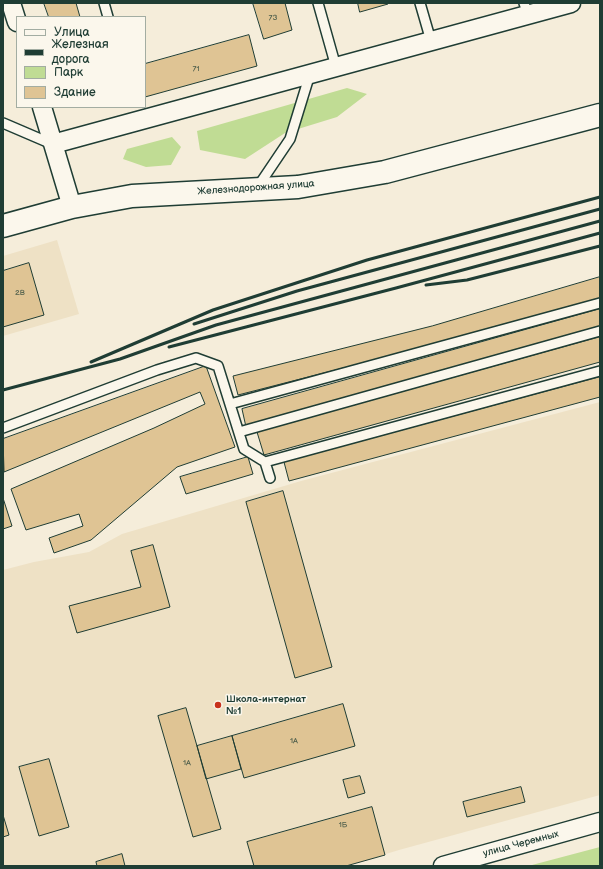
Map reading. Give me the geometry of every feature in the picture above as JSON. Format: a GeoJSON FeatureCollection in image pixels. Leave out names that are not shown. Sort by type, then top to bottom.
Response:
{"type":"FeatureCollection","features":[{"type":"Feature","properties":{"kind":"main road","name":"Железнодорожная улица"},"geometry":{"type":"LineString","coordinates":[[3,226],[72,207],[132,196],[298,188],[385,172],[600,115]]}},
{"type":"Feature","properties":{"kind":"street"},"geometry":{"type":"LineString","coordinates":[[11,3],[16,19]]}},
{"type":"Feature","properties":{"kind":"street"},"geometry":{"type":"LineString","coordinates":[[54,144],[431,41],[526,9],[571,3]]}},
{"type":"Feature","properties":{"kind":"street"},"geometry":{"type":"LineString","coordinates":[[42,108],[72,207]]}},
{"type":"Feature","properties":{"kind":"street","name":"улица Черемных"},"geometry":{"type":"LineString","coordinates":[[443,866],[600,822]]}},
{"type":"Feature","properties":{"kind":"lane"},"geometry":{"type":"LineString","coordinates":[[104,3],[108,16]]}},
{"type":"Feature","properties":{"kind":"lane"},"geometry":{"type":"LineString","coordinates":[[318,3],[336,67]]}},
{"type":"Feature","properties":{"kind":"lane"},"geometry":{"type":"LineString","coordinates":[[420,3],[431,41]]}},
{"type":"Feature","properties":{"kind":"lane"},"geometry":{"type":"LineString","coordinates":[[256,190],[290,139],[310,74]]}},
{"type":"Feature","properties":{"kind":"lane"},"geometry":{"type":"LineString","coordinates":[[3,123],[54,144]]}},
{"type":"Feature","properties":{"kind":"lane"},"geometry":{"type":"LineString","coordinates":[[230,404],[600,303]]}},
{"type":"Feature","properties":{"kind":"lane"},"geometry":{"type":"LineString","coordinates":[[239,432],[600,332]]}},
{"type":"Feature","properties":{"kind":"lane"},"geometry":{"type":"LineString","coordinates":[[3,428],[158,370],[196,358],[218,366],[244,449],[265,462],[270,478]]}},
{"type":"Feature","properties":{"kind":"lane"},"geometry":{"type":"LineString","coordinates":[[265,462],[600,371]]}},
{"type":"Feature","properties":{"kind":"shaded area"},"geometry":{"type":"Polygon","coordinates":[[[57,240],[79,314],[3,336],[3,256],[57,240]]]}},
{"type":"Feature","properties":{"kind":"shaded area"},"geometry":{"type":"Polygon","coordinates":[[[600,402],[600,795],[346,866],[3,866],[3,570],[34,562],[89,552],[122,534],[301,481],[600,402]]]}},
{"type":"Feature","properties":{"kind":"green space"},"geometry":{"type":"Polygon","coordinates":[[[347,88],[367,94],[337,117],[285,133],[245,159],[200,150],[197,131],[347,88]]]}},
{"type":"Feature","properties":{"kind":"green space"},"geometry":{"type":"Polygon","coordinates":[[[172,137],[181,147],[171,165],[146,167],[123,159],[127,149],[172,137]]]}},
{"type":"Feature","properties":{"kind":"green space"},"geometry":{"type":"Polygon","coordinates":[[[600,847],[600,866],[529,866],[532,865],[600,847]]]}},
{"type":"Feature","properties":{"kind":"building"},"geometry":{"type":"Polygon","coordinates":[[[44,3],[76,3],[80,16],[49,16],[44,3]]]}},
{"type":"Feature","properties":{"kind":"building"},"geometry":{"type":"Polygon","coordinates":[[[253,3],[285,3],[292,30],[264,39],[253,3]]]}},
{"type":"Feature","properties":{"kind":"building"},"geometry":{"type":"Polygon","coordinates":[[[358,3],[387,3],[388,4],[360,12],[358,3]]]}},
{"type":"Feature","properties":{"kind":"building"},"geometry":{"type":"Polygon","coordinates":[[[249,35],[257,66],[146,97],[146,64],[249,35]]]}},
{"type":"Feature","properties":{"kind":"building"},"geometry":{"type":"Polygon","coordinates":[[[29,263],[44,315],[3,327],[3,271],[29,263]]]}},
{"type":"Feature","properties":{"kind":"building"},"geometry":{"type":"Polygon","coordinates":[[[600,277],[600,298],[437,344],[238,395],[233,376],[432,326],[600,277]]]}},
{"type":"Feature","properties":{"kind":"building"},"geometry":{"type":"Polygon","coordinates":[[[600,309],[600,328],[246,427],[242,409],[600,309]]]}},
{"type":"Feature","properties":{"kind":"building"},"geometry":{"type":"Polygon","coordinates":[[[600,337],[600,362],[264,455],[257,432],[600,337]]]}},
{"type":"Feature","properties":{"kind":"building"},"geometry":{"type":"Polygon","coordinates":[[[206,366],[235,447],[177,467],[91,540],[54,553],[49,538],[83,526],[79,514],[26,530],[11,489],[154,428],[205,404],[200,392],[4,472],[3,439],[206,366]]]}},
{"type":"Feature","properties":{"kind":"building"},"geometry":{"type":"Polygon","coordinates":[[[600,377],[600,397],[289,481],[284,462],[600,377]]]}},
{"type":"Feature","properties":{"kind":"building"},"geometry":{"type":"Polygon","coordinates":[[[248,457],[253,474],[186,494],[180,477],[248,457]]]}},
{"type":"Feature","properties":{"kind":"building"},"geometry":{"type":"Polygon","coordinates":[[[283,491],[332,667],[295,678],[246,502],[283,491]]]}},
{"type":"Feature","properties":{"kind":"building"},"geometry":{"type":"Polygon","coordinates":[[[3,498],[12,526],[3,529],[3,498]]]}},
{"type":"Feature","properties":{"kind":"building"},"geometry":{"type":"Polygon","coordinates":[[[153,545],[170,607],[77,633],[69,606],[141,587],[131,551],[153,545]]]}},
{"type":"Feature","properties":{"kind":"building"},"geometry":{"type":"Polygon","coordinates":[[[343,704],[355,746],[244,778],[232,736],[343,704]]]}},
{"type":"Feature","properties":{"kind":"building"},"geometry":{"type":"Polygon","coordinates":[[[186,708],[221,829],[193,837],[158,716],[186,708]]]}},
{"type":"Feature","properties":{"kind":"building"},"geometry":{"type":"Polygon","coordinates":[[[232,736],[241,769],[206,779],[197,746],[232,736]]]}},
{"type":"Feature","properties":{"kind":"building"},"geometry":{"type":"Polygon","coordinates":[[[49,759],[69,827],[39,836],[19,767],[49,759]]]}},
{"type":"Feature","properties":{"kind":"building"},"geometry":{"type":"Polygon","coordinates":[[[360,776],[365,793],[348,798],[343,780],[360,776]]]}},
{"type":"Feature","properties":{"kind":"building"},"geometry":{"type":"Polygon","coordinates":[[[521,787],[525,802],[467,817],[463,802],[521,787]]]}},
{"type":"Feature","properties":{"kind":"building"},"geometry":{"type":"Polygon","coordinates":[[[372,807],[385,855],[346,866],[254,866],[247,842],[372,807]]]}},
{"type":"Feature","properties":{"kind":"building"},"geometry":{"type":"Polygon","coordinates":[[[3,815],[9,835],[3,837],[3,815]]]}},
{"type":"Feature","properties":{"kind":"building"},"geometry":{"type":"Polygon","coordinates":[[[122,854],[125,866],[97,866],[96,862],[122,854]]]}},
{"type":"Feature","properties":{"kind":"railway"},"geometry":{"type":"LineString","coordinates":[[91,362],[213,310],[367,260],[600,197]]}},
{"type":"Feature","properties":{"kind":"railway"},"geometry":{"type":"LineString","coordinates":[[194,324],[297,291],[600,209]]}},
{"type":"Feature","properties":{"kind":"railway"},"geometry":{"type":"LineString","coordinates":[[3,390],[120,359],[216,325],[600,221]]}},
{"type":"Feature","properties":{"kind":"railway"},"geometry":{"type":"LineString","coordinates":[[169,347],[600,233]]}},
{"type":"Feature","properties":{"kind":"railway"},"geometry":{"type":"LineString","coordinates":[[426,285],[467,280],[600,246]]}},
{"type":"Feature","properties":{"kind":"place","name":"Школа-интернат №1"},"geometry":{"type":"Point","coordinates":[218,705]}}]}
